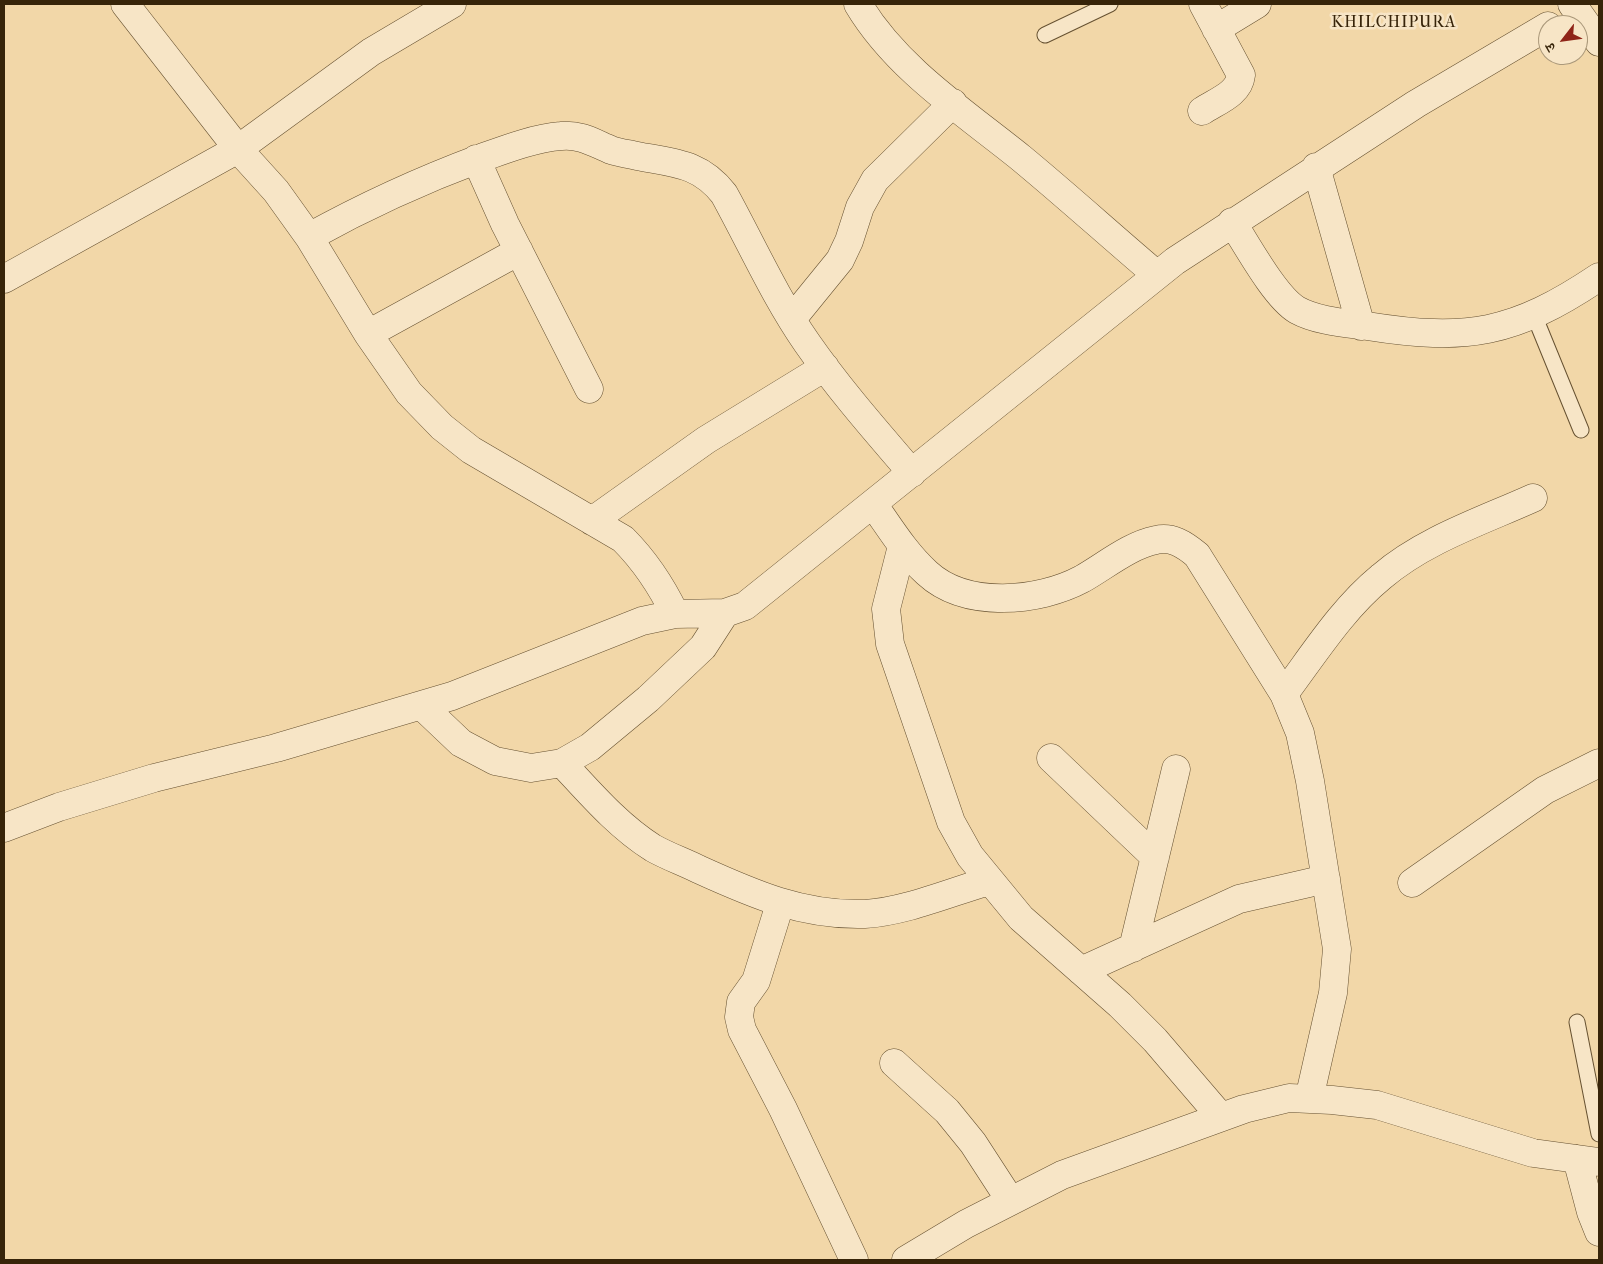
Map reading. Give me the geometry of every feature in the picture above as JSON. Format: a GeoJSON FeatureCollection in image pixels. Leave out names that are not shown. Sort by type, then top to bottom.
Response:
{"type":"FeatureCollection","features":[{"type":"Feature","properties":{"kind":"street"},"geometry":{"type":"LineString","coordinates":[[125,4],[238,149],[276,191],[309,236],[368,334],[409,393],[442,427],[470,450],[623,539],[642,558],[660,584],[675,614]]}},
{"type":"Feature","properties":{"kind":"street"},"geometry":{"type":"LineString","coordinates":[[4,279],[238,149],[371,52],[452,4]]}},
{"type":"Feature","properties":{"kind":"street"},"geometry":{"type":"LineString","coordinates":[[858,4],[899,56],[1026,162],[1156,275]]}},
{"type":"Feature","properties":{"kind":"street"},"geometry":{"type":"LineString","coordinates":[[1202,111],[1234,91],[1240,84],[1241,75],[1203,4]]}},
{"type":"Feature","properties":{"kind":"street"},"geometry":{"type":"LineString","coordinates":[[1216,29],[1257,4]]}},
{"type":"Feature","properties":{"kind":"street"},"geometry":{"type":"LineString","coordinates":[[1565,15],[1578,6],[1599,42]]}},
{"type":"Feature","properties":{"kind":"street"},"geometry":{"type":"LineString","coordinates":[[4,828],[59,807],[154,778],[276,748],[422,706],[642,621],[675,614],[725,613],[745,606],[1156,275],[1232,222],[1416,104],[1538,32]]}},
{"type":"Feature","properties":{"kind":"street"},"geometry":{"type":"LineString","coordinates":[[792,319],[840,260],[849,242],[860,207],[875,180],[953,103]]}},
{"type":"Feature","properties":{"kind":"street"},"geometry":{"type":"LineString","coordinates":[[309,236],[364,207],[476,159],[508,148],[561,136],[581,137],[612,151],[674,163],[700,171],[713,180],[724,194],[792,319],[825,367],[912,473]]}},
{"type":"Feature","properties":{"kind":"street"},"geometry":{"type":"LineString","coordinates":[[476,159],[518,251],[589,389]]}},
{"type":"Feature","properties":{"kind":"street"},"geometry":{"type":"LineString","coordinates":[[1316,168],[1360,326]]}},
{"type":"Feature","properties":{"kind":"street"},"geometry":{"type":"LineString","coordinates":[[1232,222],[1277,290],[1297,310],[1314,316],[1360,326],[1414,334],[1453,335],[1485,330],[1534,315],[1599,277]]}},
{"type":"Feature","properties":{"kind":"street"},"geometry":{"type":"LineString","coordinates":[[368,334],[518,251]]}},
{"type":"Feature","properties":{"kind":"street"},"geometry":{"type":"LineString","coordinates":[[592,521],[706,440],[825,367]]}},
{"type":"Feature","properties":{"kind":"street"},"geometry":{"type":"LineString","coordinates":[[1284,694],[1333,629],[1363,593],[1382,576],[1427,546],[1533,498]]}},
{"type":"Feature","properties":{"kind":"street"},"geometry":{"type":"LineString","coordinates":[[873,504],[902,546],[928,574],[957,591],[994,598],[1030,595],[1060,589],[1133,549],[1157,539],[1180,542],[1197,555],[1284,694],[1300,733],[1337,949],[1327,1028],[1309,1099]]}},
{"type":"Feature","properties":{"kind":"street"},"geometry":{"type":"LineString","coordinates":[[902,546],[886,609],[890,644],[951,822],[970,856],[1021,918],[1155,1040],[1221,1117]]}},
{"type":"Feature","properties":{"kind":"street"},"geometry":{"type":"LineString","coordinates":[[422,706],[462,743],[495,762],[531,768],[562,763],[590,747],[648,699],[703,647],[725,613]]}},
{"type":"Feature","properties":{"kind":"street"},"geometry":{"type":"LineString","coordinates":[[1051,758],[1155,857]]}},
{"type":"Feature","properties":{"kind":"street"},"geometry":{"type":"LineString","coordinates":[[562,763],[614,817],[654,848],[738,888],[780,904],[828,912],[866,914],[901,907],[989,881]]}},
{"type":"Feature","properties":{"kind":"street"},"geometry":{"type":"LineString","coordinates":[[1412,883],[1544,790],[1599,764]]}},
{"type":"Feature","properties":{"kind":"street"},"geometry":{"type":"LineString","coordinates":[[1133,948],[1176,769]]}},
{"type":"Feature","properties":{"kind":"street"},"geometry":{"type":"LineString","coordinates":[[1081,971],[1239,899],[1326,879]]}},
{"type":"Feature","properties":{"kind":"street"},"geometry":{"type":"LineString","coordinates":[[780,904],[756,981],[741,1002],[739,1017],[742,1030],[783,1109],[854,1260]]}},
{"type":"Feature","properties":{"kind":"street"},"geometry":{"type":"LineString","coordinates":[[894,1064],[946,1111],[973,1143],[1010,1200]]}},
{"type":"Feature","properties":{"kind":"street"},"geometry":{"type":"LineString","coordinates":[[906,1260],[1010,1200],[1062,1175],[1244,1109],[1289,1098],[1377,1105],[1533,1153],[1588,1160],[1591,1212],[1599,1232]]}},
{"type":"Feature","properties":{"kind":"lane"},"geometry":{"type":"LineString","coordinates":[[1045,35],[1110,4]]}},
{"type":"Feature","properties":{"kind":"lane"},"geometry":{"type":"LineString","coordinates":[[1534,315],[1581,430]]}},
{"type":"Feature","properties":{"kind":"lane"},"geometry":{"type":"LineString","coordinates":[[1577,1022],[1599,1134]]}},
{"type":"Feature","properties":{"kind":"district","name":"KHILCHIPURA"},"geometry":{"type":"Point","coordinates":[1394,23]}}]}
